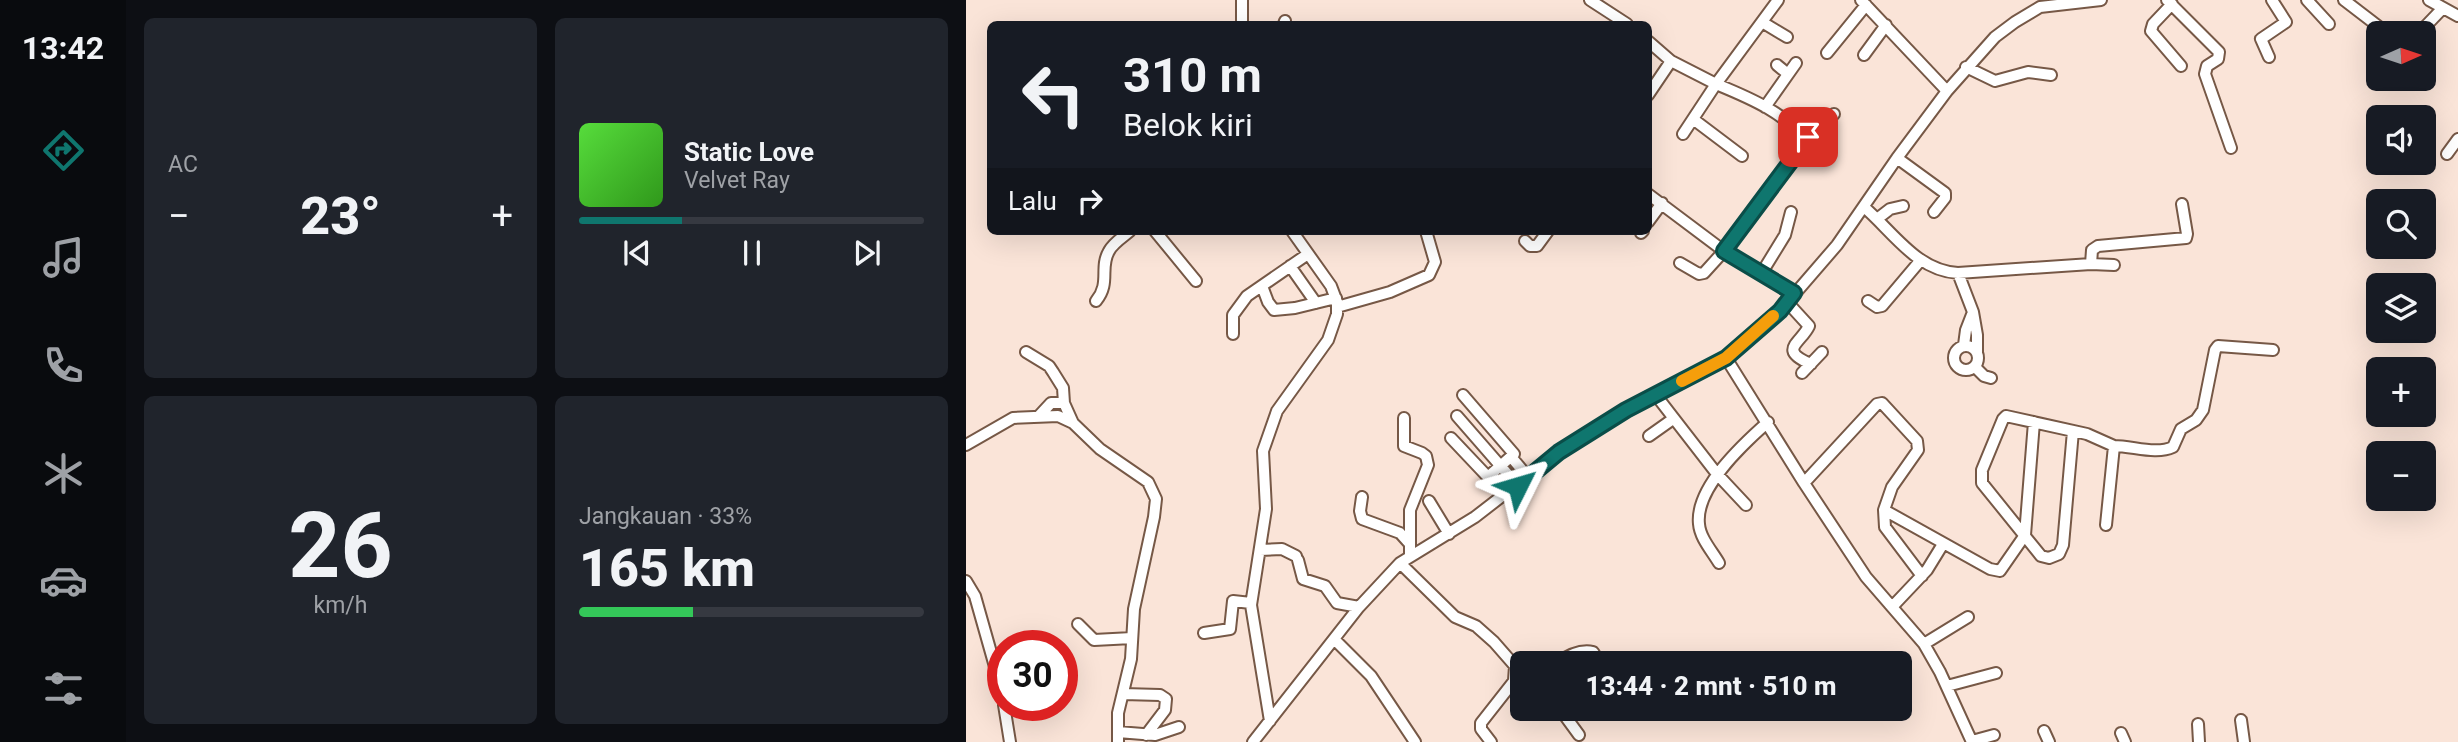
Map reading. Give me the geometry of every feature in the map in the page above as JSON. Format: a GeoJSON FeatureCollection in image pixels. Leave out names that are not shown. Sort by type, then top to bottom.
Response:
{"type":"FeatureCollection","features":[{"type":"Feature","properties":{"kind":"street"},"geometry":{"type":"LineString","coordinates":[[1242,0],[1242,21]]}},
{"type":"Feature","properties":{"kind":"street"},"geometry":{"type":"LineString","coordinates":[[1590,0],[1622,21]]}},
{"type":"Feature","properties":{"kind":"street"},"geometry":{"type":"LineString","coordinates":[[1683,134],[1777,0]]}},
{"type":"Feature","properties":{"kind":"street"},"geometry":{"type":"LineString","coordinates":[[1253,742],[1359,607],[1400,563],[1449,534],[1518,486],[1559,452],[1655,394],[1726,358],[1791,297],[1837,245],[1947,91],[1995,37],[2031,11],[2053,5],[2101,0]]}},
{"type":"Feature","properties":{"kind":"street"},"geometry":{"type":"LineString","coordinates":[[2269,57],[2262,39],[2286,22],[2272,0]]}},
{"type":"Feature","properties":{"kind":"street"},"geometry":{"type":"LineString","coordinates":[[2307,0],[2329,24]]}},
{"type":"Feature","properties":{"kind":"street"},"geometry":{"type":"LineString","coordinates":[[2344,0],[2371,21]]}},
{"type":"Feature","properties":{"kind":"street"},"geometry":{"type":"LineString","coordinates":[[2429,0],[2458,16]]}},
{"type":"Feature","properties":{"kind":"street"},"geometry":{"type":"LineString","coordinates":[[1827,53],[1863,2],[1947,91]]}},
{"type":"Feature","properties":{"kind":"street"},"geometry":{"type":"LineString","coordinates":[[2181,66],[2151,31],[2169,2],[2219,52],[2218,58],[2207,66],[2205,74],[2231,148]]}},
{"type":"Feature","properties":{"kind":"street"},"geometry":{"type":"LineString","coordinates":[[2431,21],[2443,8]]}},
{"type":"Feature","properties":{"kind":"street"},"geometry":{"type":"LineString","coordinates":[[1762,22],[1787,37]]}},
{"type":"Feature","properties":{"kind":"street"},"geometry":{"type":"LineString","coordinates":[[1864,55],[1886,25]]}},
{"type":"Feature","properties":{"kind":"street"},"geometry":{"type":"LineString","coordinates":[[1652,44],[1671,61],[1765,107],[1781,118],[1801,139],[1797,153],[1724,251],[1703,274],[1680,263]]}},
{"type":"Feature","properties":{"kind":"street"},"geometry":{"type":"LineString","coordinates":[[1652,90],[1671,61]]}},
{"type":"Feature","properties":{"kind":"street"},"geometry":{"type":"LineString","coordinates":[[1765,107],[1796,63]]}},
{"type":"Feature","properties":{"kind":"street"},"geometry":{"type":"LineString","coordinates":[[1777,65],[1788,74]]}},
{"type":"Feature","properties":{"kind":"street"},"geometry":{"type":"LineString","coordinates":[[1966,67],[1992,81],[2028,72],[2051,75]]}},
{"type":"Feature","properties":{"kind":"street"},"geometry":{"type":"LineString","coordinates":[[1801,139],[1817,131],[1834,114]]}},
{"type":"Feature","properties":{"kind":"street"},"geometry":{"type":"LineString","coordinates":[[1693,119],[1742,156]]}},
{"type":"Feature","properties":{"kind":"street"},"geometry":{"type":"LineString","coordinates":[[2447,154],[2458,139]]}},
{"type":"Feature","properties":{"kind":"street"},"geometry":{"type":"LineString","coordinates":[[1897,158],[1945,192],[1945,198],[1934,212]]}},
{"type":"Feature","properties":{"kind":"street"},"geometry":{"type":"LineString","coordinates":[[1652,197],[1791,297],[1809,326],[1794,343],[1793,348],[1797,355],[1811,364]]}},
{"type":"Feature","properties":{"kind":"street"},"geometry":{"type":"LineString","coordinates":[[1652,217],[1662,203]]}},
{"type":"Feature","properties":{"kind":"street"},"geometry":{"type":"LineString","coordinates":[[2091,264],[2092,250],[2098,246],[2186,237],[2182,204]]}},
{"type":"Feature","properties":{"kind":"street"},"geometry":{"type":"LineString","coordinates":[[1877,219],[1890,209],[1903,206]]}},
{"type":"Feature","properties":{"kind":"street"},"geometry":{"type":"LineString","coordinates":[[1864,207],[1920,261],[1937,270],[1958,273],[2091,264],[2114,265]]}},
{"type":"Feature","properties":{"kind":"street"},"geometry":{"type":"LineString","coordinates":[[1761,274],[1785,235],[1791,212]]}},
{"type":"Feature","properties":{"kind":"street"},"geometry":{"type":"LineString","coordinates":[[1097,301],[1104,290],[1110,248],[1125,235]]}},
{"type":"Feature","properties":{"kind":"street"},"geometry":{"type":"LineString","coordinates":[[1158,235],[1196,281]]}},
{"type":"Feature","properties":{"kind":"street"},"geometry":{"type":"LineString","coordinates":[[1270,721],[1251,617],[1266,509],[1263,464],[1266,439],[1277,411],[1328,340],[1335,326],[1336,303],[1331,286],[1295,235]]}},
{"type":"Feature","properties":{"kind":"street"},"geometry":{"type":"LineString","coordinates":[[1262,286],[1274,310],[1316,303],[1336,303],[1390,292],[1429,275],[1435,262],[1427,235]]}},
{"type":"Feature","properties":{"kind":"street"},"geometry":{"type":"LineString","coordinates":[[1524,242],[1537,246],[1545,235]]}},
{"type":"Feature","properties":{"kind":"street"},"geometry":{"type":"LineString","coordinates":[[1233,334],[1233,315],[1247,296],[1308,254]]}},
{"type":"Feature","properties":{"kind":"street"},"geometry":{"type":"LineString","coordinates":[[1868,301],[1877,307],[1882,306],[1920,261]]}},
{"type":"Feature","properties":{"kind":"street"},"geometry":{"type":"LineString","coordinates":[[1290,266],[1316,303]]}},
{"type":"Feature","properties":{"kind":"street"},"geometry":{"type":"LineString","coordinates":[[1958,273],[1973,312],[1978,335],[1978,360],[1975,367],[1968,370],[1960,369],[1955,363],[1957,349],[1964,345],[1972,347],[1977,353]]}},
{"type":"Feature","properties":{"kind":"street"},"geometry":{"type":"LineString","coordinates":[[1964,345],[1973,312]]}},
{"type":"Feature","properties":{"kind":"street"},"geometry":{"type":"LineString","coordinates":[[2073,431],[2062,551],[2054,557],[2044,557],[1984,488],[1981,475],[2004,417],[2009,416],[2092,435],[2114,446],[2154,450],[2173,447],[2181,429],[2196,420],[2203,410],[2218,346],[2273,350]]}},
{"type":"Feature","properties":{"kind":"street"},"geometry":{"type":"LineString","coordinates":[[1027,352],[1054,372],[1063,388],[1064,403],[1073,423]]}},
{"type":"Feature","properties":{"kind":"street"},"geometry":{"type":"LineString","coordinates":[[1802,373],[1822,352]]}},
{"type":"Feature","properties":{"kind":"street"},"geometry":{"type":"LineString","coordinates":[[1726,358],[1804,484],[1866,577],[1924,644],[1947,686],[1972,742],[1994,735]]}},
{"type":"Feature","properties":{"kind":"street"},"geometry":{"type":"LineString","coordinates":[[1975,367],[1984,376],[1991,378]]}},
{"type":"Feature","properties":{"kind":"street"},"geometry":{"type":"LineString","coordinates":[[1655,394],[1717,474],[1746,505]]}},
{"type":"Feature","properties":{"kind":"street"},"geometry":{"type":"LineString","coordinates":[[1451,439],[1486,475],[1507,461],[1513,450],[1463,395]]}},
{"type":"Feature","properties":{"kind":"street"},"geometry":{"type":"LineString","coordinates":[[1038,416],[1051,403],[1064,403]]}},
{"type":"Feature","properties":{"kind":"street"},"geometry":{"type":"LineString","coordinates":[[1804,484],[1877,404],[1882,403],[1917,441],[1918,450],[1892,487],[1885,510],[1885,527],[1922,576]]}},
{"type":"Feature","properties":{"kind":"street"},"geometry":{"type":"LineString","coordinates":[[966,445],[1013,418],[1058,416],[1073,423],[1100,449],[1148,482],[1154,492],[1154,517],[1138,581],[1131,659],[1118,713],[1118,737],[1155,735],[1179,727]]}},
{"type":"Feature","properties":{"kind":"street"},"geometry":{"type":"LineString","coordinates":[[1457,416],[1528,477]]}},
{"type":"Feature","properties":{"kind":"street"},"geometry":{"type":"LineString","coordinates":[[1404,418],[1405,447],[1420,451],[1427,460],[1427,468],[1410,510],[1410,556]]}},
{"type":"Feature","properties":{"kind":"street"},"geometry":{"type":"LineString","coordinates":[[1649,436],[1673,419]]}},
{"type":"Feature","properties":{"kind":"street"},"geometry":{"type":"LineString","coordinates":[[1719,563],[1701,534],[1699,513],[1717,474],[1768,422]]}},
{"type":"Feature","properties":{"kind":"street"},"geometry":{"type":"LineString","coordinates":[[1885,510],[1943,544],[1997,571],[2005,565],[2025,535],[2034,422]]}},
{"type":"Feature","properties":{"kind":"street"},"geometry":{"type":"LineString","coordinates":[[2106,526],[2114,446]]}},
{"type":"Feature","properties":{"kind":"street"},"geometry":{"type":"LineString","coordinates":[[1507,461],[1518,486]]}},
{"type":"Feature","properties":{"kind":"street"},"geometry":{"type":"LineString","coordinates":[[1362,497],[1362,519],[1400,533],[1409,543]]}},
{"type":"Feature","properties":{"kind":"street"},"geometry":{"type":"LineString","coordinates":[[1429,501],[1449,534]]}},
{"type":"Feature","properties":{"kind":"street"},"geometry":{"type":"LineString","coordinates":[[1892,607],[1922,576],[1943,544]]}},
{"type":"Feature","properties":{"kind":"street"},"geometry":{"type":"LineString","coordinates":[[1260,550],[1282,549],[1297,558],[1303,579],[1325,586],[1337,603],[1359,607]]}},
{"type":"Feature","properties":{"kind":"street"},"geometry":{"type":"LineString","coordinates":[[1400,563],[1455,617],[1476,626],[1510,659]]}},
{"type":"Feature","properties":{"kind":"street"},"geometry":{"type":"LineString","coordinates":[[966,581],[975,596],[987,637]]}},
{"type":"Feature","properties":{"kind":"street"},"geometry":{"type":"LineString","coordinates":[[1205,632],[1229,630],[1234,600],[1251,603]]}},
{"type":"Feature","properties":{"kind":"street"},"geometry":{"type":"LineString","coordinates":[[1924,644],[1968,617]]}},
{"type":"Feature","properties":{"kind":"street"},"geometry":{"type":"LineString","coordinates":[[1078,624],[1094,640],[1132,638]]}},
{"type":"Feature","properties":{"kind":"street"},"geometry":{"type":"LineString","coordinates":[[1335,640],[1371,676],[1415,742]]}},
{"type":"Feature","properties":{"kind":"street"},"geometry":{"type":"LineString","coordinates":[[1947,686],[1996,673]]}},
{"type":"Feature","properties":{"kind":"street"},"geometry":{"type":"LineString","coordinates":[[1492,742],[1482,731],[1481,723],[1510,686]]}},
{"type":"Feature","properties":{"kind":"street"},"geometry":{"type":"LineString","coordinates":[[1123,694],[1160,695],[1166,699],[1165,710],[1146,735]]}},
{"type":"Feature","properties":{"kind":"street"},"geometry":{"type":"LineString","coordinates":[[2241,720],[2244,742]]}},
{"type":"Feature","properties":{"kind":"street"},"geometry":{"type":"LineString","coordinates":[[1007,721],[1010,742]]}},
{"type":"Feature","properties":{"kind":"street"},"geometry":{"type":"LineString","coordinates":[[1569,721],[1579,735]]}},
{"type":"Feature","properties":{"kind":"street"},"geometry":{"type":"LineString","coordinates":[[2198,724],[2199,742]]}},
{"type":"Feature","properties":{"kind":"slow traffic"},"geometry":{"type":"LineString","coordinates":[[1682,381],[1726,358],[1773,316]]}},
{"type":"Feature","properties":{"kind":"route"},"geometry":{"type":"LineString","coordinates":[[1518,486],[1559,452],[1626,410],[1726,358],[1780,311],[1794,293],[1724,251],[1797,153],[1801,139],[1808,137]]}}]}
